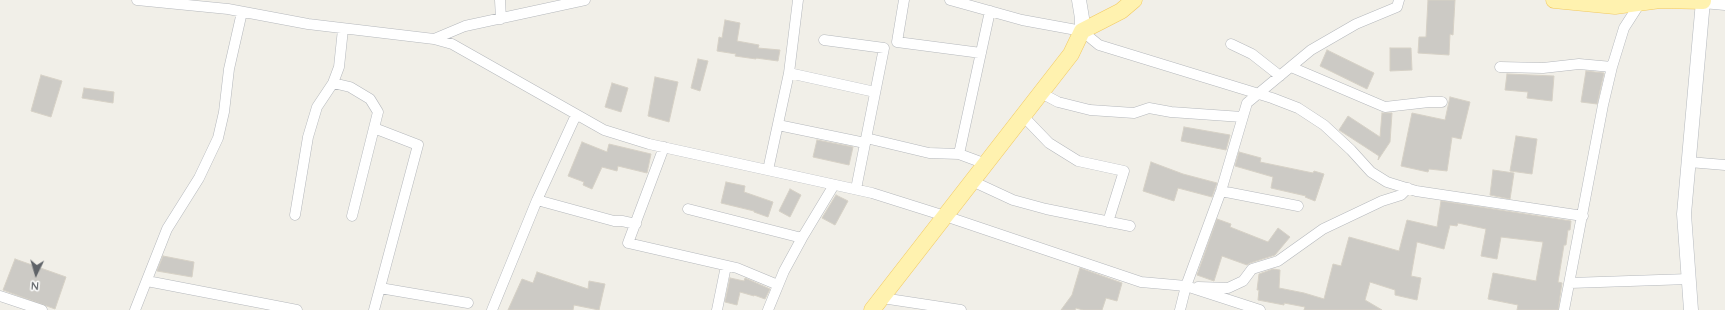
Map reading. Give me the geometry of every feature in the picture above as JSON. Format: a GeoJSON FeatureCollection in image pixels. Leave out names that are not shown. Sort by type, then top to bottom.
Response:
{"type":"FeatureCollection","features":[{"type":"Feature","properties":{"kind":"main road"},"geometry":{"type":"LineString","coordinates":[[877,304],[1071,54],[1082,31],[1082,18],[1079,0]]}},
{"type":"Feature","properties":{"kind":"main road"},"geometry":{"type":"LineString","coordinates":[[1082,31],[1121,11],[1134,0]]}},
{"type":"Feature","properties":{"kind":"main road"},"geometry":{"type":"LineString","coordinates":[[1554,0],[1615,6],[1641,1],[1660,0],[1703,1],[1725,4]]}},
{"type":"Feature","properties":{"kind":"main road"},"geometry":{"type":"LineString","coordinates":[[1691,310],[1684,214],[1703,1]]}},
{"type":"Feature","properties":{"kind":"street"},"geometry":{"type":"LineString","coordinates":[[136,0],[228,4],[242,12],[308,24],[434,39],[452,44],[576,116],[604,130],[664,147],[872,193],[1141,282],[1228,288],[1243,281],[1252,269],[1278,261],[1323,229],[1382,201],[1401,195],[1408,188]]}},
{"type":"Feature","properties":{"kind":"street"},"geometry":{"type":"LineString","coordinates":[[500,0],[501,18]]}},
{"type":"Feature","properties":{"kind":"street"},"geometry":{"type":"LineString","coordinates":[[434,39],[466,26],[585,0]]}},
{"type":"Feature","properties":{"kind":"street"},"geometry":{"type":"LineString","coordinates":[[768,170],[789,73],[798,0]]}},
{"type":"Feature","properties":{"kind":"street"},"geometry":{"type":"LineString","coordinates":[[904,0],[897,42],[981,53]]}},
{"type":"Feature","properties":{"kind":"street"},"geometry":{"type":"LineString","coordinates":[[950,0],[1022,20],[1082,31],[1100,45],[1259,94],[1298,108],[1324,125],[1351,150],[1371,172],[1387,182],[1408,188],[1583,216]]}},
{"type":"Feature","properties":{"kind":"street"},"geometry":{"type":"LineString","coordinates":[[1180,310],[1186,286],[1221,191],[1247,103],[1312,50],[1356,24],[1397,8],[1400,0]]}},
{"type":"Feature","properties":{"kind":"street"},"geometry":{"type":"LineString","coordinates":[[1564,310],[1603,105],[1612,68],[1624,28],[1641,1]]}},
{"type":"Feature","properties":{"kind":"street"},"geometry":{"type":"LineString","coordinates":[[959,154],[990,11]]}},
{"type":"Feature","properties":{"kind":"street"},"geometry":{"type":"LineString","coordinates":[[135,310],[167,229],[199,178],[218,138],[242,12]]}},
{"type":"Feature","properties":{"kind":"street"},"geometry":{"type":"LineString","coordinates":[[295,215],[308,137],[317,107],[333,83],[339,67],[343,29]]}},
{"type":"Feature","properties":{"kind":"street"},"geometry":{"type":"LineString","coordinates":[[824,40],[884,48],[856,190]]}},
{"type":"Feature","properties":{"kind":"street"},"geometry":{"type":"LineString","coordinates":[[1231,44],[1252,54],[1280,76]]}},
{"type":"Feature","properties":{"kind":"street"},"geometry":{"type":"LineString","coordinates":[[1500,67],[1544,68],[1579,64],[1612,68]]}},
{"type":"Feature","properties":{"kind":"street"},"geometry":{"type":"LineString","coordinates":[[1291,67],[1385,107],[1442,102]]}},
{"type":"Feature","properties":{"kind":"street"},"geometry":{"type":"LineString","coordinates":[[789,73],[875,92]]}},
{"type":"Feature","properties":{"kind":"street"},"geometry":{"type":"LineString","coordinates":[[333,83],[350,87],[370,99],[378,112],[352,216]]}},
{"type":"Feature","properties":{"kind":"street"},"geometry":{"type":"LineString","coordinates":[[1041,93],[1058,102],[1090,110],[1134,113],[1149,108],[1171,112],[1242,117]]}},
{"type":"Feature","properties":{"kind":"street"},"geometry":{"type":"LineString","coordinates":[[492,310],[537,200],[576,116]]}},
{"type":"Feature","properties":{"kind":"street"},"geometry":{"type":"LineString","coordinates":[[1023,116],[1049,143],[1078,161],[1124,171],[1108,222]]}},
{"type":"Feature","properties":{"kind":"street"},"geometry":{"type":"LineString","coordinates":[[778,125],[929,153],[959,154],[986,164]]}},
{"type":"Feature","properties":{"kind":"street"},"geometry":{"type":"LineString","coordinates":[[374,128],[418,145],[374,310]]}},
{"type":"Feature","properties":{"kind":"street"},"geometry":{"type":"LineString","coordinates":[[664,147],[628,243],[737,268],[778,285]]}},
{"type":"Feature","properties":{"kind":"street"},"geometry":{"type":"LineString","coordinates":[[1689,162],[1725,165]]}},
{"type":"Feature","properties":{"kind":"street"},"geometry":{"type":"LineString","coordinates":[[972,181],[1014,200],[1039,208],[1130,226]]}},
{"type":"Feature","properties":{"kind":"street"},"geometry":{"type":"LineString","coordinates":[[768,310],[778,285],[802,238],[834,185]]}},
{"type":"Feature","properties":{"kind":"street"},"geometry":{"type":"LineString","coordinates":[[1221,191],[1298,206]]}},
{"type":"Feature","properties":{"kind":"street"},"geometry":{"type":"LineString","coordinates":[[537,200],[614,221],[636,224]]}},
{"type":"Feature","properties":{"kind":"street"},"geometry":{"type":"LineString","coordinates":[[688,209],[802,238]]}},
{"type":"Feature","properties":{"kind":"street"},"geometry":{"type":"LineString","coordinates":[[717,310],[726,266]]}},
{"type":"Feature","properties":{"kind":"street"},"geometry":{"type":"LineString","coordinates":[[1570,283],[1689,279]]}},
{"type":"Feature","properties":{"kind":"street"},"geometry":{"type":"LineString","coordinates":[[147,281],[297,310]]}},
{"type":"Feature","properties":{"kind":"street"},"geometry":{"type":"LineString","coordinates":[[1186,286],[1260,310]]}},
{"type":"Feature","properties":{"kind":"street"},"geometry":{"type":"LineString","coordinates":[[380,288],[468,302]]}},
{"type":"Feature","properties":{"kind":"street"},"geometry":{"type":"LineString","coordinates":[[0,296],[42,310]]}},
{"type":"Feature","properties":{"kind":"street"},"geometry":{"type":"LineString","coordinates":[[877,304],[961,310]]}},
{"type":"Feature","properties":{"kind":"building"},"geometry":{"type":"Polygon","coordinates":[[[1428,0],[1455,0],[1453,35],[1450,34],[1449,55],[1418,53],[1419,37],[1426,37],[1428,0]]]}},
{"type":"Feature","properties":{"kind":"building"},"geometry":{"type":"Polygon","coordinates":[[[725,20],[740,23],[737,41],[759,45],[758,48],[780,50],[778,61],[735,56],[736,54],[717,51],[719,37],[722,38],[725,20]]]}},
{"type":"Feature","properties":{"kind":"building"},"geometry":{"type":"Polygon","coordinates":[[[1390,48],[1411,48],[1412,70],[1390,71],[1390,48]]]}},
{"type":"Feature","properties":{"kind":"building"},"geometry":{"type":"Polygon","coordinates":[[[1327,50],[1374,73],[1367,89],[1320,66],[1327,50]]]}},
{"type":"Feature","properties":{"kind":"building"},"geometry":{"type":"Polygon","coordinates":[[[698,59],[708,61],[700,91],[691,88],[698,59]]]}},
{"type":"Feature","properties":{"kind":"building"},"geometry":{"type":"Polygon","coordinates":[[[1586,71],[1604,73],[1597,104],[1581,102],[1586,71]]]}},
{"type":"Feature","properties":{"kind":"building"},"geometry":{"type":"Polygon","coordinates":[[[1507,74],[1554,76],[1552,101],[1527,98],[1528,92],[1505,90],[1507,74]]]}},
{"type":"Feature","properties":{"kind":"building"},"geometry":{"type":"Polygon","coordinates":[[[41,75],[62,81],[51,117],[31,111],[41,75]]]}},
{"type":"Feature","properties":{"kind":"building"},"geometry":{"type":"Polygon","coordinates":[[[655,77],[678,82],[669,122],[648,116],[655,77]]]}},
{"type":"Feature","properties":{"kind":"building"},"geometry":{"type":"Polygon","coordinates":[[[612,83],[628,88],[621,112],[605,107],[612,83]]]}},
{"type":"Feature","properties":{"kind":"building"},"geometry":{"type":"Polygon","coordinates":[[[84,88],[114,92],[113,103],[82,98],[84,88]]]}},
{"type":"Feature","properties":{"kind":"building"},"geometry":{"type":"Polygon","coordinates":[[[1450,97],[1470,102],[1461,139],[1452,137],[1447,171],[1429,169],[1428,172],[1401,166],[1412,113],[1445,120],[1450,97]]]}},
{"type":"Feature","properties":{"kind":"building"},"geometry":{"type":"Polygon","coordinates":[[[1382,113],[1392,113],[1390,142],[1378,160],[1379,156],[1339,130],[1348,116],[1380,137],[1382,113]]]}},
{"type":"Feature","properties":{"kind":"building"},"geometry":{"type":"Polygon","coordinates":[[[1184,127],[1230,135],[1226,150],[1181,141],[1184,127]]]}},
{"type":"Feature","properties":{"kind":"building"},"geometry":{"type":"Polygon","coordinates":[[[1516,136],[1537,139],[1532,174],[1510,171],[1516,136]]]}},
{"type":"Feature","properties":{"kind":"building"},"geometry":{"type":"Polygon","coordinates":[[[817,140],[853,147],[849,165],[813,157],[817,140]]]}},
{"type":"Feature","properties":{"kind":"building"},"geometry":{"type":"Polygon","coordinates":[[[582,142],[607,152],[609,144],[651,154],[647,173],[618,166],[617,171],[602,167],[592,189],[583,185],[584,182],[568,176],[582,142]]]}},
{"type":"Feature","properties":{"kind":"building"},"geometry":{"type":"Polygon","coordinates":[[[1239,152],[1261,158],[1260,162],[1324,174],[1315,201],[1305,197],[1306,196],[1271,188],[1273,177],[1235,166],[1239,152]]]}},
{"type":"Feature","properties":{"kind":"building"},"geometry":{"type":"Polygon","coordinates":[[[1151,162],[1183,174],[1217,183],[1212,197],[1178,188],[1174,201],[1143,191],[1151,162]]]}},
{"type":"Feature","properties":{"kind":"building"},"geometry":{"type":"Polygon","coordinates":[[[1493,170],[1514,173],[1510,199],[1490,195],[1493,170]]]}},
{"type":"Feature","properties":{"kind":"building"},"geometry":{"type":"Polygon","coordinates":[[[726,182],[745,186],[744,192],[773,202],[768,217],[754,211],[721,203],[726,182]]]}},
{"type":"Feature","properties":{"kind":"building"},"geometry":{"type":"Polygon","coordinates":[[[790,189],[801,195],[790,217],[779,211],[790,189]]]}},
{"type":"Feature","properties":{"kind":"building"},"geometry":{"type":"Polygon","coordinates":[[[836,195],[848,201],[835,225],[822,218],[836,195]]]}},
{"type":"Feature","properties":{"kind":"building"},"geometry":{"type":"Polygon","coordinates":[[[1441,201],[1571,221],[1566,245],[1564,245],[1558,282],[1562,283],[1558,310],[1517,310],[1518,305],[1488,299],[1493,273],[1536,281],[1543,242],[1501,237],[1497,259],[1481,256],[1486,229],[1458,223],[1457,226],[1450,225],[1444,249],[1417,242],[1411,276],[1421,278],[1417,300],[1395,295],[1395,290],[1370,282],[1365,300],[1382,310],[1304,310],[1305,307],[1258,300],[1259,290],[1257,290],[1259,274],[1273,269],[1280,270],[1279,288],[1324,299],[1333,264],[1341,266],[1349,237],[1399,251],[1407,220],[1437,227],[1441,201]]]}},
{"type":"Feature","properties":{"kind":"building"},"geometry":{"type":"Polygon","coordinates":[[[1217,219],[1231,224],[1230,227],[1268,242],[1278,228],[1290,237],[1275,255],[1247,265],[1222,256],[1214,281],[1197,275],[1217,219]]]}},
{"type":"Feature","properties":{"kind":"building"},"geometry":{"type":"Polygon","coordinates":[[[163,256],[194,262],[192,277],[157,271],[163,256]]]}},
{"type":"Feature","properties":{"kind":"building"},"geometry":{"type":"Polygon","coordinates":[[[15,259],[66,277],[55,309],[3,290],[15,259]]]}},
{"type":"Feature","properties":{"kind":"building"},"geometry":{"type":"Polygon","coordinates":[[[1080,268],[1122,283],[1117,301],[1106,298],[1102,310],[1083,310],[1076,308],[1075,310],[1061,310],[1072,295],[1080,268]]]}},
{"type":"Feature","properties":{"kind":"building"},"geometry":{"type":"Polygon","coordinates":[[[537,272],[588,289],[589,281],[605,284],[599,310],[574,305],[573,310],[508,310],[522,279],[533,283],[537,272]]]}},
{"type":"Feature","properties":{"kind":"building"},"geometry":{"type":"Polygon","coordinates":[[[730,278],[744,281],[745,278],[770,289],[765,299],[740,292],[737,305],[725,302],[730,278]]]}}]}
